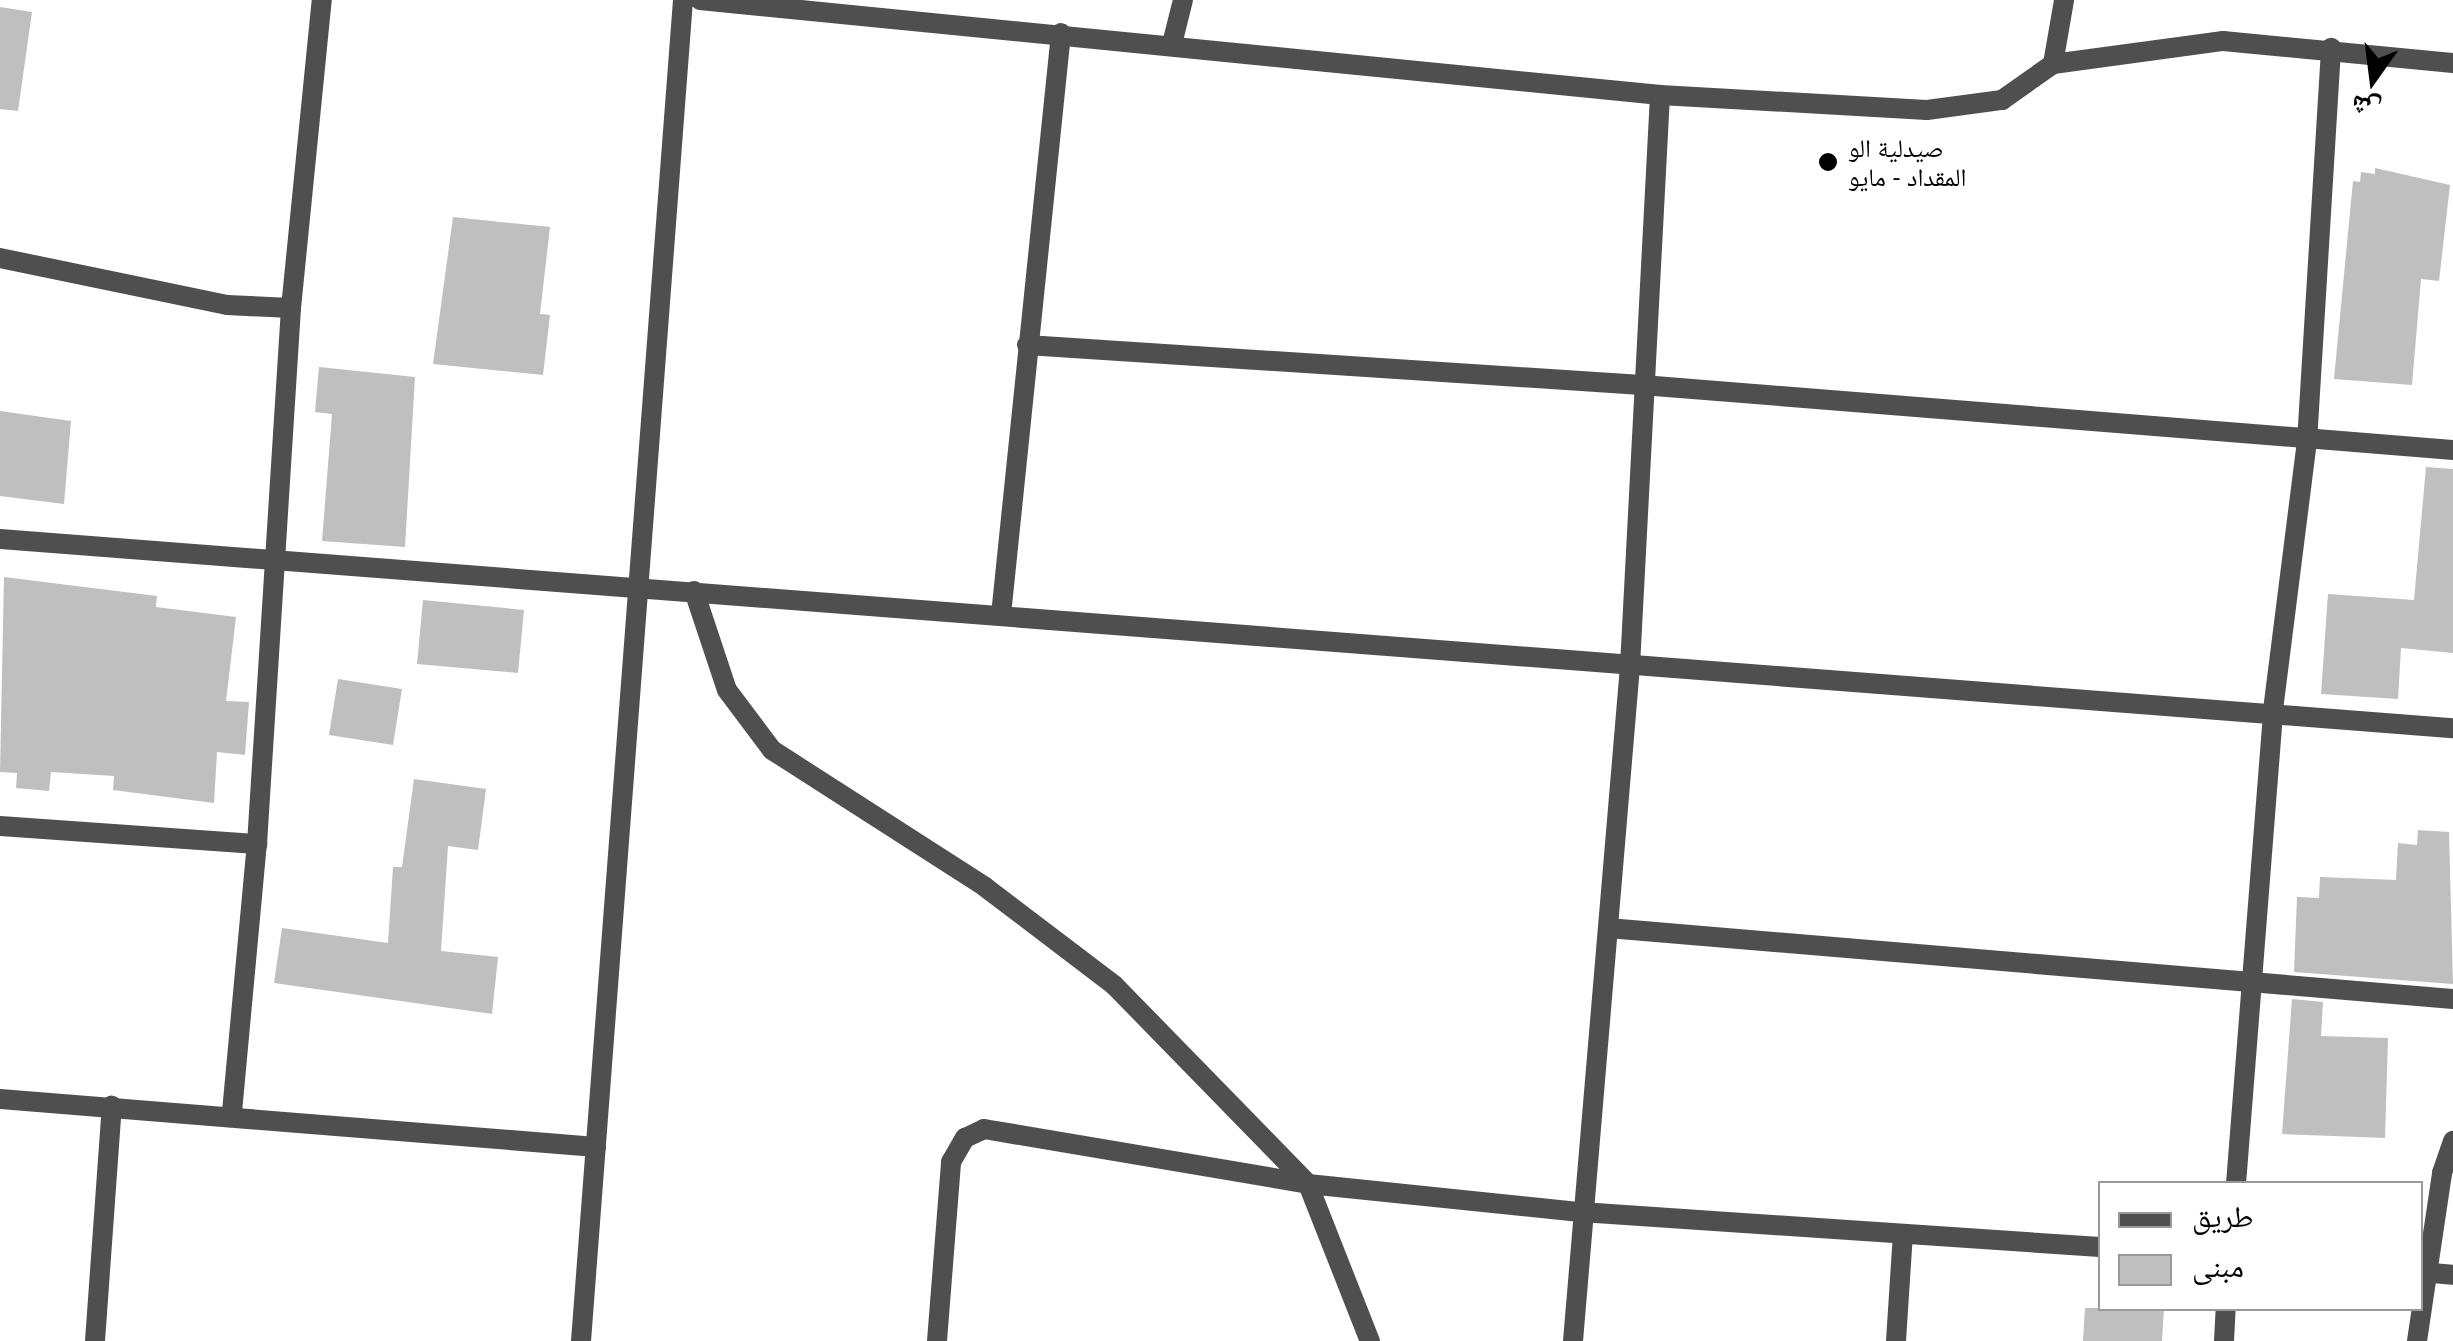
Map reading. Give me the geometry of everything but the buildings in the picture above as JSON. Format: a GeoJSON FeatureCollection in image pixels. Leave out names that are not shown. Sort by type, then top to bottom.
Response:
{"type":"FeatureCollection","features":[{"type":"Feature","properties":{"kind":"street"},"geometry":{"type":"LineString","coordinates":[[232,1112],[257,844],[291,308],[322,0]]}},
{"type":"Feature","properties":{"kind":"street"},"geometry":{"type":"LineString","coordinates":[[581,1341],[642,588],[684,0]]}},
{"type":"Feature","properties":{"kind":"street"},"geometry":{"type":"LineString","coordinates":[[700,0],[1660,95],[1967,110],[2002,100],[2053,64],[2223,41],[2331,48],[2453,63]]}},
{"type":"Feature","properties":{"kind":"street"},"geometry":{"type":"LineString","coordinates":[[1172,44],[1183,0]]}},
{"type":"Feature","properties":{"kind":"street"},"geometry":{"type":"LineString","coordinates":[[2053,64],[2064,0]]}},
{"type":"Feature","properties":{"kind":"street"},"geometry":{"type":"LineString","coordinates":[[1001,616],[1061,34]]}},
{"type":"Feature","properties":{"kind":"street"},"geometry":{"type":"LineString","coordinates":[[2236,1181],[2273,710],[2307,442],[2331,48]]}},
{"type":"Feature","properties":{"kind":"street"},"geometry":{"type":"LineString","coordinates":[[1573,1341],[1630,666],[1660,95]]}},
{"type":"Feature","properties":{"kind":"street"},"geometry":{"type":"LineString","coordinates":[[0,258],[227,305],[291,308]]}},
{"type":"Feature","properties":{"kind":"street"},"geometry":{"type":"LineString","coordinates":[[1027,345],[1642,385],[2307,442],[2453,450]]}},
{"type":"Feature","properties":{"kind":"street"},"geometry":{"type":"LineString","coordinates":[[0,539],[1630,666],[2273,710],[2453,728]]}},
{"type":"Feature","properties":{"kind":"street"},"geometry":{"type":"LineString","coordinates":[[694,591],[727,690],[772,750],[985,887],[1114,986],[1308,1184],[1370,1341]]}},
{"type":"Feature","properties":{"kind":"street"},"geometry":{"type":"LineString","coordinates":[[0,826],[257,844]]}},
{"type":"Feature","properties":{"kind":"street"},"geometry":{"type":"LineString","coordinates":[[1608,928],[2453,999]]}},
{"type":"Feature","properties":{"kind":"street"},"geometry":{"type":"LineString","coordinates":[[0,1098],[232,1112],[596,1147]]}},
{"type":"Feature","properties":{"kind":"street"},"geometry":{"type":"LineString","coordinates":[[95,1341],[112,1106]]}},
{"type":"Feature","properties":{"kind":"street"},"geometry":{"type":"LineString","coordinates":[[937,1341],[952,1162],[965,1138],[984,1130],[1308,1184],[1581,1212],[2098,1247]]}},
{"type":"Feature","properties":{"kind":"street"},"geometry":{"type":"LineString","coordinates":[[2453,1140],[2423,1272],[2453,1275]]}},
{"type":"Feature","properties":{"kind":"street"},"geometry":{"type":"LineString","coordinates":[[1896,1341],[1903,1234]]}},
{"type":"Feature","properties":{"kind":"street"},"geometry":{"type":"LineString","coordinates":[[2224,1341],[2226,1311]]}},
{"type":"Feature","properties":{"kind":"street"},"geometry":{"type":"LineString","coordinates":[[2417,1341],[2420,1311]]}},
{"type":"Feature","properties":{"kind":"place","name":"صيدلية الو المقداد - مايو"},"geometry":{"type":"Point","coordinates":[1828,162]}}]}
